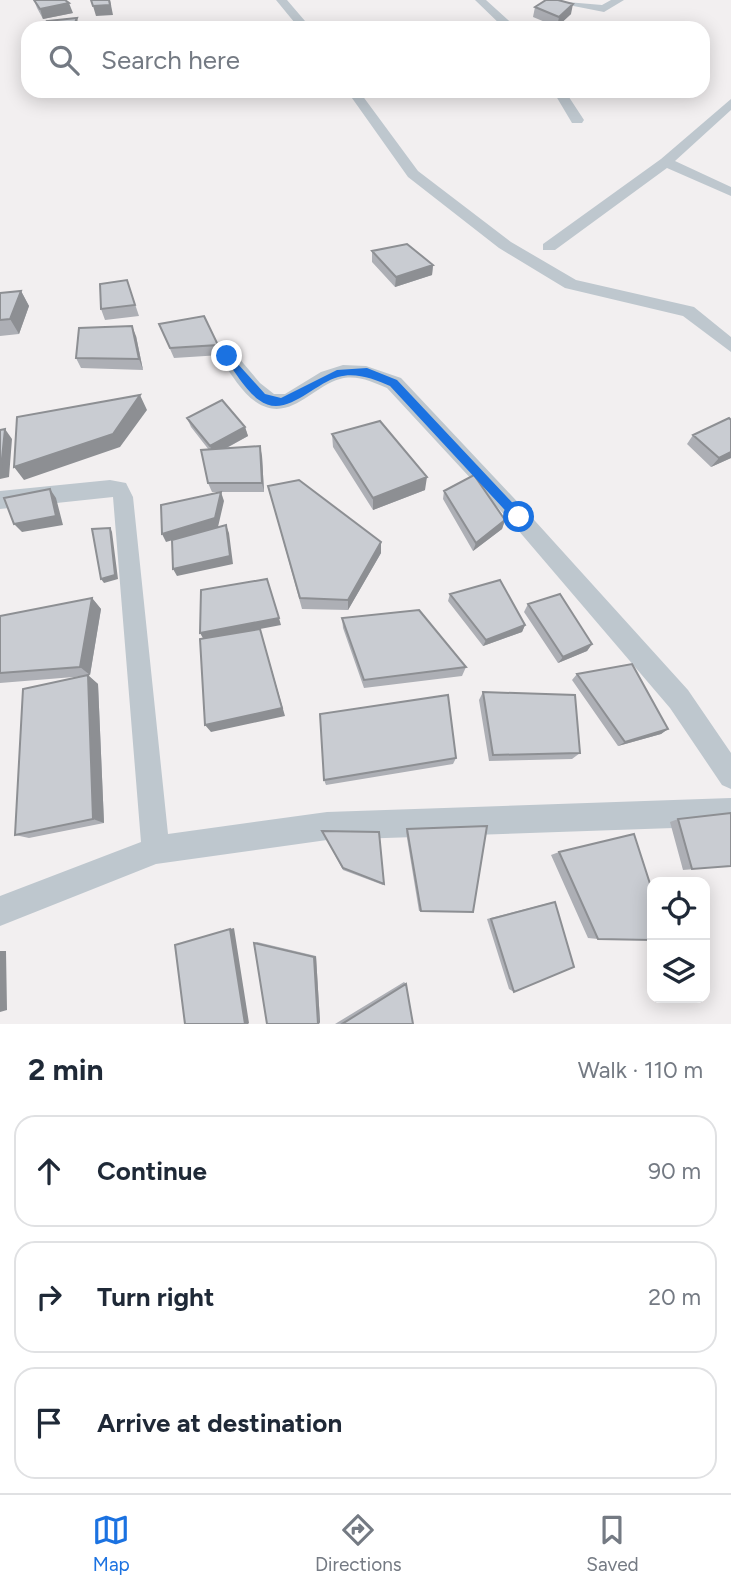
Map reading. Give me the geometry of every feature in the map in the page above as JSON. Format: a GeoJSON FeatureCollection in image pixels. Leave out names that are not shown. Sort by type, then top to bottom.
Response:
{"type":"FeatureCollection","features":[{"type":"Feature","properties":{"kind":"street"},"geometry":{"type":"LineString","coordinates":[[281,0],[298,21]]}},
{"type":"Feature","properties":{"kind":"street"},"geometry":{"type":"LineString","coordinates":[[480,0],[503,21]]}},
{"type":"Feature","properties":{"kind":"street"},"geometry":{"type":"LineString","coordinates":[[548,0],[604,9],[619,0]]}},
{"type":"Feature","properties":{"kind":"street"},"geometry":{"type":"LineString","coordinates":[[358,98],[413,174],[505,245],[571,284],[688,312],[731,346]]}},
{"type":"Feature","properties":{"kind":"street"},"geometry":{"type":"LineString","coordinates":[[563,98],[577,120]]}},
{"type":"Feature","properties":{"kind":"street"},"geometry":{"type":"LineString","coordinates":[[549,247],[666,162],[731,103]]}},
{"type":"Feature","properties":{"kind":"street"},"geometry":{"type":"LineString","coordinates":[[666,162],[731,192]]}},
{"type":"Feature","properties":{"kind":"street"},"geometry":{"type":"LineString","coordinates":[[227,356],[262,397],[273,402],[283,402],[337,373],[367,372],[394,383],[519,517],[679,699],[731,776]]}},
{"type":"Feature","properties":{"kind":"street"},"geometry":{"type":"LineString","coordinates":[[0,500],[110,488],[119,489],[123,497],[156,850]]}},
{"type":"Feature","properties":{"kind":"street"},"geometry":{"type":"LineString","coordinates":[[0,911],[156,850],[327,826],[731,812]]}},
{"type":"Feature","properties":{"kind":"building"},"geometry":{"type":"Polygon","coordinates":[[[34,0],[65,0],[69,3],[40,9],[34,0]]]}},
{"type":"Feature","properties":{"kind":"building"},"geometry":{"type":"Polygon","coordinates":[[[91,0],[109,0],[110,5],[93,6],[91,0]]]}},
{"type":"Feature","properties":{"kind":"building"},"geometry":{"type":"Polygon","coordinates":[[[546,0],[573,4],[559,17],[535,7],[546,0]]]}},
{"type":"Feature","properties":{"kind":"building"},"geometry":{"type":"Polygon","coordinates":[[[77,18],[76,21],[47,21],[77,18]]]}},
{"type":"Feature","properties":{"kind":"building"},"geometry":{"type":"Polygon","coordinates":[[[407,244],[433,265],[396,277],[372,251],[407,244]]]}},
{"type":"Feature","properties":{"kind":"building"},"geometry":{"type":"Polygon","coordinates":[[[127,280],[135,305],[101,309],[100,284],[127,280]]]}},
{"type":"Feature","properties":{"kind":"building"},"geometry":{"type":"Polygon","coordinates":[[[21,291],[10,319],[0,320],[0,293],[21,291]]]}},
{"type":"Feature","properties":{"kind":"building"},"geometry":{"type":"Polygon","coordinates":[[[204,316],[218,345],[170,348],[159,324],[204,316]]]}},
{"type":"Feature","properties":{"kind":"building"},"geometry":{"type":"Polygon","coordinates":[[[132,326],[139,359],[76,358],[79,328],[132,326]]]}},
{"type":"Feature","properties":{"kind":"building"},"geometry":{"type":"Polygon","coordinates":[[[140,395],[113,434],[14,467],[17,417],[140,395]]]}},
{"type":"Feature","properties":{"kind":"building"},"geometry":{"type":"Polygon","coordinates":[[[222,400],[245,427],[210,446],[187,418],[222,400]]]}},
{"type":"Feature","properties":{"kind":"building"},"geometry":{"type":"Polygon","coordinates":[[[729,418],[731,452],[719,458],[693,435],[729,418]]]}},
{"type":"Feature","properties":{"kind":"building"},"geometry":{"type":"Polygon","coordinates":[[[380,421],[427,477],[373,498],[332,434],[380,421]]]}},
{"type":"Feature","properties":{"kind":"building"},"geometry":{"type":"Polygon","coordinates":[[[5,429],[1,468],[0,468],[0,430],[5,429]]]}},
{"type":"Feature","properties":{"kind":"building"},"geometry":{"type":"Polygon","coordinates":[[[260,446],[262,483],[208,483],[201,450],[260,446]]]}},
{"type":"Feature","properties":{"kind":"building"},"geometry":{"type":"Polygon","coordinates":[[[474,475],[505,520],[476,543],[444,491],[474,475]]]}},
{"type":"Feature","properties":{"kind":"building"},"geometry":{"type":"Polygon","coordinates":[[[299,480],[381,542],[348,600],[300,598],[268,486],[299,480]]]}},
{"type":"Feature","properties":{"kind":"building"},"geometry":{"type":"Polygon","coordinates":[[[50,489],[56,516],[14,524],[4,498],[50,489]]]}},
{"type":"Feature","properties":{"kind":"building"},"geometry":{"type":"Polygon","coordinates":[[[221,492],[215,518],[162,534],[161,505],[221,492]]]}},
{"type":"Feature","properties":{"kind":"building"},"geometry":{"type":"Polygon","coordinates":[[[226,525],[230,556],[173,569],[172,540],[226,525]]]}},
{"type":"Feature","properties":{"kind":"building"},"geometry":{"type":"Polygon","coordinates":[[[110,528],[115,575],[101,579],[92,529],[110,528]]]}},
{"type":"Feature","properties":{"kind":"building"},"geometry":{"type":"Polygon","coordinates":[[[267,579],[279,618],[200,633],[201,590],[267,579]]]}},
{"type":"Feature","properties":{"kind":"building"},"geometry":{"type":"Polygon","coordinates":[[[500,580],[525,625],[486,640],[450,594],[500,580]]]}},
{"type":"Feature","properties":{"kind":"building"},"geometry":{"type":"Polygon","coordinates":[[[560,594],[592,644],[563,657],[528,604],[560,594]]]}},
{"type":"Feature","properties":{"kind":"building"},"geometry":{"type":"Polygon","coordinates":[[[92,598],[80,667],[0,673],[0,616],[92,598]]]}},
{"type":"Feature","properties":{"kind":"building"},"geometry":{"type":"Polygon","coordinates":[[[419,610],[466,667],[364,680],[342,618],[419,610]]]}},
{"type":"Feature","properties":{"kind":"building"},"geometry":{"type":"Polygon","coordinates":[[[260,629],[282,708],[205,725],[200,639],[260,629]]]}},
{"type":"Feature","properties":{"kind":"building"},"geometry":{"type":"Polygon","coordinates":[[[632,664],[668,729],[625,742],[577,674],[632,664]]]}},
{"type":"Feature","properties":{"kind":"building"},"geometry":{"type":"Polygon","coordinates":[[[88,675],[93,819],[15,835],[23,689],[88,675]]]}},
{"type":"Feature","properties":{"kind":"building"},"geometry":{"type":"Polygon","coordinates":[[[483,692],[575,695],[580,753],[493,755],[483,692]]]}},
{"type":"Feature","properties":{"kind":"building"},"geometry":{"type":"Polygon","coordinates":[[[448,695],[456,758],[324,780],[320,714],[448,695]]]}},
{"type":"Feature","properties":{"kind":"building"},"geometry":{"type":"Polygon","coordinates":[[[731,813],[731,866],[692,869],[678,819],[731,813]]]}},
{"type":"Feature","properties":{"kind":"building"},"geometry":{"type":"Polygon","coordinates":[[[487,826],[473,912],[421,911],[407,829],[487,826]]]}},
{"type":"Feature","properties":{"kind":"building"},"geometry":{"type":"Polygon","coordinates":[[[322,831],[379,832],[384,884],[343,868],[322,831]]]}},
{"type":"Feature","properties":{"kind":"building"},"geometry":{"type":"Polygon","coordinates":[[[634,834],[648,877],[647,940],[598,939],[559,852],[634,834]]]}},
{"type":"Feature","properties":{"kind":"building"},"geometry":{"type":"Polygon","coordinates":[[[555,902],[574,967],[514,992],[491,919],[555,902]]]}},
{"type":"Feature","properties":{"kind":"building"},"geometry":{"type":"Polygon","coordinates":[[[230,929],[245,1024],[185,1024],[175,945],[230,929]]]}},
{"type":"Feature","properties":{"kind":"building"},"geometry":{"type":"Polygon","coordinates":[[[254,943],[314,957],[318,1024],[267,1024],[254,943]]]}},
{"type":"Feature","properties":{"kind":"building"},"geometry":{"type":"Polygon","coordinates":[[[406,984],[413,1024],[342,1024],[406,984]]]}},
{"type":"Feature","properties":{"kind":"route"},"geometry":{"type":"LineString","coordinates":[[227,356],[262,397],[273,402],[283,402],[337,373],[367,372],[394,383],[519,517]]}}]}
